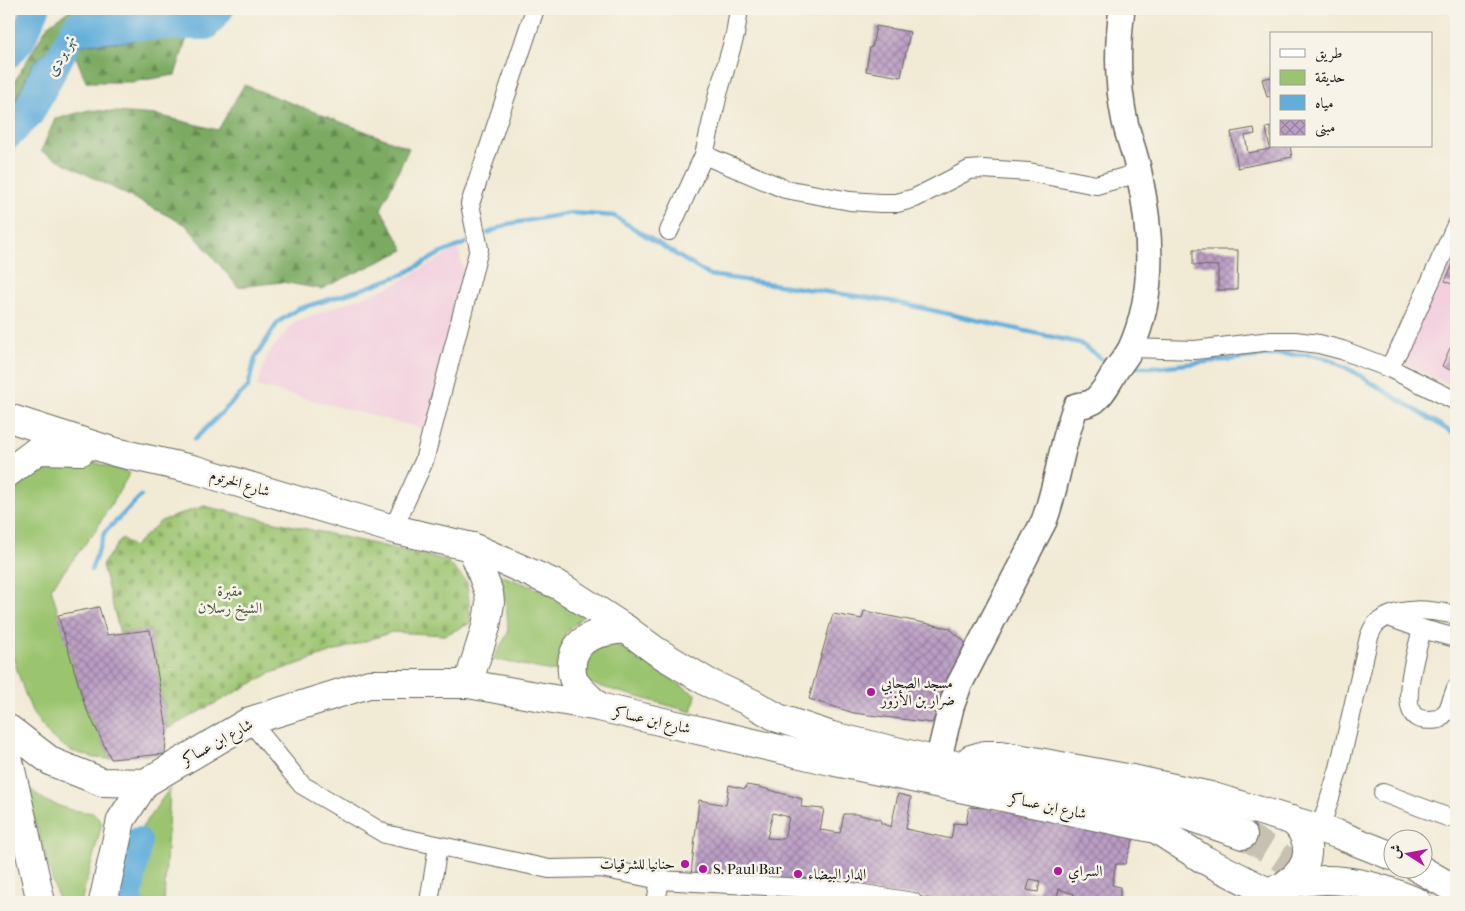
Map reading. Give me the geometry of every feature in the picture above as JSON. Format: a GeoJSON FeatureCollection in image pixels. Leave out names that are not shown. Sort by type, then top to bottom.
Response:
{"type":"FeatureCollection","features":[{"type":"Feature","properties":{"kind":"main road","name":"شارع الخرتوم"},"geometry":{"type":"LineString","coordinates":[[9,418],[115,452],[196,470],[392,529],[472,547]]}},
{"type":"Feature","properties":{"kind":"main road"},"geometry":{"type":"LineString","coordinates":[[9,472],[38,450],[115,452]]}},
{"type":"Feature","properties":{"kind":"main road","name":"شارع ابن عساكر"},"geometry":{"type":"LineString","coordinates":[[472,547],[560,586],[656,651],[706,682],[752,703],[778,718],[832,736],[1182,814],[1243,835]]}},
{"type":"Feature","properties":{"kind":"main road"},"geometry":{"type":"LineString","coordinates":[[468,684],[486,627],[490,603],[489,593],[472,547]]}},
{"type":"Feature","properties":{"kind":"main road"},"geometry":{"type":"LineString","coordinates":[[599,707],[576,685],[571,670],[574,654],[589,636],[626,629]]}},
{"type":"Feature","properties":{"kind":"main road","name":"شارع ابن عساكر"},"geometry":{"type":"LineString","coordinates":[[103,902],[121,820],[145,783],[250,721],[369,684],[468,684],[599,707],[831,761],[1156,829],[1203,859],[1273,895]]}},
{"type":"Feature","properties":{"kind":"main road"},"geometry":{"type":"LineString","coordinates":[[9,729],[52,762],[102,782],[145,783]]}},
{"type":"Feature","properties":{"kind":"main road"},"geometry":{"type":"LineString","coordinates":[[947,763],[1001,755],[1139,780],[1210,796],[1292,820],[1337,834],[1382,852]]}},
{"type":"Feature","properties":{"kind":"main road"},"geometry":{"type":"LineString","coordinates":[[9,761],[41,902]]}},
{"type":"Feature","properties":{"kind":"main road"},"geometry":{"type":"LineString","coordinates":[[1273,895],[1300,873],[1307,857],[1308,849],[1303,832],[1292,820]]}},
{"type":"Feature","properties":{"kind":"main road"},"geometry":{"type":"LineString","coordinates":[[1432,876],[1455,888]]}},
{"type":"Feature","properties":{"kind":"main road"},"geometry":{"type":"LineString","coordinates":[[1273,895],[1334,880],[1358,882],[1381,888],[1417,902]]}},
{"type":"Feature","properties":{"kind":"street"},"geometry":{"type":"LineString","coordinates":[[392,529],[424,461],[479,249],[470,204],[535,9]]}},
{"type":"Feature","properties":{"kind":"street"},"geometry":{"type":"LineString","coordinates":[[669,231],[704,156],[718,94],[735,35],[739,9]]}},
{"type":"Feature","properties":{"kind":"street"},"geometry":{"type":"LineString","coordinates":[[947,763],[951,707],[959,685],[1044,521],[1051,502],[1067,431],[1076,406],[1094,402],[1106,387],[1131,348],[1141,316],[1149,266],[1148,225],[1139,173],[1125,122],[1121,99],[1118,62],[1122,9]]}},
{"type":"Feature","properties":{"kind":"street"},"geometry":{"type":"LineString","coordinates":[[704,156],[785,189],[850,201],[897,204],[915,198],[969,170],[1029,172],[1096,185],[1139,173]]}},
{"type":"Feature","properties":{"kind":"street"},"geometry":{"type":"LineString","coordinates":[[1389,368],[1404,340],[1456,225]]}},
{"type":"Feature","properties":{"kind":"street"},"geometry":{"type":"LineString","coordinates":[[1131,348],[1195,350],[1271,341],[1295,341],[1342,350],[1389,368],[1456,401]]}},
{"type":"Feature","properties":{"kind":"street"},"geometry":{"type":"LineString","coordinates":[[1324,817],[1339,768],[1369,637],[1375,624],[1406,611],[1425,610],[1456,615]]}},
{"type":"Feature","properties":{"kind":"street"},"geometry":{"type":"LineString","coordinates":[[1389,617],[1422,629],[1456,638]]}},
{"type":"Feature","properties":{"kind":"street"},"geometry":{"type":"LineString","coordinates":[[1422,629],[1408,696],[1410,709],[1415,716],[1427,720],[1439,719],[1448,710],[1456,688]]}},
{"type":"Feature","properties":{"kind":"street"},"geometry":{"type":"LineString","coordinates":[[250,721],[302,785],[385,834],[549,869],[600,868],[660,880],[839,890],[913,902]]}},
{"type":"Feature","properties":{"kind":"street"},"geometry":{"type":"LineString","coordinates":[[1383,793],[1447,817],[1456,818]]}},
{"type":"Feature","properties":{"kind":"street"},"geometry":{"type":"LineString","coordinates":[[429,902],[438,846]]}},
{"type":"Feature","properties":{"kind":"street"},"geometry":{"type":"LineString","coordinates":[[656,902],[660,880]]}},
{"type":"Feature","properties":{"kind":"shaded area"},"geometry":{"type":"Polygon","coordinates":[[[1456,246],[1456,388],[1401,362],[1456,246]]]}},
{"type":"Feature","properties":{"kind":"shaded area"},"geometry":{"type":"Polygon","coordinates":[[[458,248],[464,273],[428,430],[257,386],[268,354],[296,321],[390,287],[458,248]]]}},
{"type":"Feature","properties":{"kind":"green space"},"geometry":{"type":"Polygon","coordinates":[[[71,9],[214,9],[186,41],[175,75],[132,82],[86,82],[76,57],[23,105],[9,96],[9,91],[48,25],[71,9]]]}},
{"type":"Feature","properties":{"kind":"green space"},"geometry":{"type":"Polygon","coordinates":[[[244,85],[409,148],[381,209],[404,250],[321,289],[282,282],[238,287],[186,225],[41,151],[55,119],[89,110],[157,115],[218,130],[244,85]]]}},
{"type":"Feature","properties":{"kind":"green space"},"geometry":{"type":"Polygon","coordinates":[[[90,461],[130,473],[95,531],[51,588],[85,706],[111,759],[95,758],[71,751],[50,736],[33,714],[9,645],[9,499],[26,481],[50,468],[68,462],[90,461]]]}},
{"type":"Feature","properties":{"kind":"green space","name":"مقبرة الشيخ رسلان"},"geometry":{"type":"Polygon","coordinates":[[[204,506],[446,560],[467,582],[471,623],[445,635],[392,632],[271,673],[167,729],[150,630],[120,633],[102,565],[122,538],[133,547],[161,521],[204,506]]]}},
{"type":"Feature","properties":{"kind":"green space"},"geometry":{"type":"Polygon","coordinates":[[[500,575],[591,608],[565,634],[560,661],[566,674],[493,659],[508,633],[507,610],[500,575]]]}},
{"type":"Feature","properties":{"kind":"green space"},"geometry":{"type":"Polygon","coordinates":[[[605,637],[696,695],[692,712],[588,683],[583,668],[592,647],[605,637]]]}},
{"type":"Feature","properties":{"kind":"green space"},"geometry":{"type":"Polygon","coordinates":[[[24,785],[48,802],[71,810],[94,813],[102,823],[81,902],[59,902],[24,785]]]}},
{"type":"Feature","properties":{"kind":"green space"},"geometry":{"type":"Polygon","coordinates":[[[170,788],[164,902],[128,902],[133,840],[170,788]]]}},
{"type":"Feature","properties":{"kind":"water"},"geometry":{"type":"Polygon","coordinates":[[[76,26],[180,26],[128,42],[88,44],[63,50],[30,114],[9,135],[9,115],[33,63],[76,26]]]}},
{"type":"Feature","properties":{"kind":"building"},"geometry":{"type":"Polygon","coordinates":[[[876,26],[910,32],[901,77],[866,71],[876,26]]]}},
{"type":"Feature","properties":{"kind":"building"},"geometry":{"type":"Polygon","coordinates":[[[1270,77],[1270,96],[1267,97],[1262,79],[1270,77]]]}},
{"type":"Feature","properties":{"kind":"building"},"geometry":{"type":"Polygon","coordinates":[[[1270,127],[1270,148],[1290,148],[1292,157],[1238,168],[1231,132],[1254,128],[1255,134],[1245,136],[1248,153],[1270,149],[1266,128],[1270,127]]]}},
{"type":"Feature","properties":{"kind":"building"},"geometry":{"type":"Polygon","coordinates":[[[1193,250],[1238,250],[1237,290],[1218,290],[1218,266],[1193,265],[1193,250]]]}},
{"type":"Feature","properties":{"kind":"building"},"geometry":{"type":"Polygon","coordinates":[[[1454,263],[1456,264],[1456,286],[1445,281],[1454,263]]]}},
{"type":"Feature","properties":{"kind":"building"},"geometry":{"type":"Polygon","coordinates":[[[1450,348],[1456,351],[1456,373],[1442,366],[1450,348]]]}},
{"type":"Feature","properties":{"kind":"building"},"geometry":{"type":"Polygon","coordinates":[[[99,607],[107,635],[150,630],[167,729],[165,754],[111,759],[85,706],[58,615],[99,607]]]}},
{"type":"Feature","properties":{"kind":"building"},"geometry":{"type":"Polygon","coordinates":[[[864,611],[949,628],[967,644],[932,723],[854,713],[809,699],[833,614],[862,619],[864,611]]]}},
{"type":"Feature","properties":{"kind":"building"},"geometry":{"type":"Polygon","coordinates":[[[729,785],[745,789],[746,785],[759,787],[802,799],[801,807],[824,809],[820,830],[840,833],[844,814],[856,814],[881,820],[881,823],[891,827],[898,794],[911,797],[906,829],[951,839],[954,823],[966,824],[969,807],[1009,810],[1134,837],[1125,864],[1116,864],[1112,885],[1120,887],[1120,900],[1105,899],[1105,902],[945,902],[916,896],[691,875],[699,800],[726,805],[729,785]],[[773,813],[767,838],[784,839],[789,817],[773,813]],[[1030,879],[1027,890],[1038,892],[1040,881],[1030,879]],[[1059,889],[1057,897],[1072,901],[1074,894],[1059,889]]]}},
{"type":"Feature","properties":{"kind":"waterway","name":"نهر بردى"},"geometry":{"type":"LineString","coordinates":[[9,54],[21,41],[36,9]]}},
{"type":"Feature","properties":{"kind":"waterway","name":"نهر بردى"},"geometry":{"type":"LineString","coordinates":[[9,135],[30,114],[76,26],[206,26],[220,9]]}},
{"type":"Feature","properties":{"kind":"waterway"},"geometry":{"type":"LineString","coordinates":[[488,233],[508,224],[571,213],[614,216],[709,275],[890,301],[1080,343],[1107,363]]}},
{"type":"Feature","properties":{"kind":"waterway"},"geometry":{"type":"LineString","coordinates":[[195,439],[248,387],[255,358],[278,322],[298,309],[404,274],[439,254],[466,243]]}},
{"type":"Feature","properties":{"kind":"waterway"},"geometry":{"type":"LineString","coordinates":[[1131,367],[1159,367],[1281,354],[1311,355],[1329,359],[1354,372],[1456,435]]}},
{"type":"Feature","properties":{"kind":"waterway"},"geometry":{"type":"LineString","coordinates":[[91,570],[105,532],[141,496]]}},
{"type":"Feature","properties":{"kind":"waterway"},"geometry":{"type":"LineString","coordinates":[[128,902],[138,841]]}},
{"type":"Feature","properties":{"kind":"tunnel"},"geometry":{"type":"LineString","coordinates":[[1243,835],[1290,864],[1321,891],[1330,902]]}},
{"type":"Feature","properties":{"kind":"place","name":"مسجد الصحابي ضرار بن الأزور"},"geometry":{"type":"Point","coordinates":[871,692]}},
{"type":"Feature","properties":{"kind":"place","name":"حنانيا للشرقيات"},"geometry":{"type":"Point","coordinates":[685,864]}},
{"type":"Feature","properties":{"kind":"place","name":"S. Paul Bar"},"geometry":{"type":"Point","coordinates":[703,869]}},
{"type":"Feature","properties":{"kind":"place","name":"السراي"},"geometry":{"type":"Point","coordinates":[1058,871]}},
{"type":"Feature","properties":{"kind":"place","name":"الدار البيضاء"},"geometry":{"type":"Point","coordinates":[798,874]}}]}
